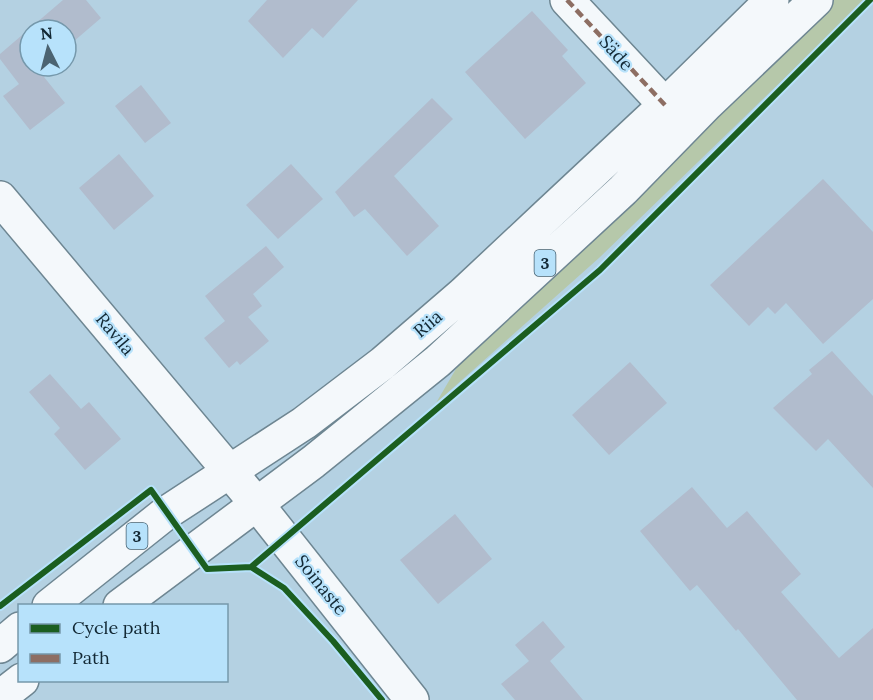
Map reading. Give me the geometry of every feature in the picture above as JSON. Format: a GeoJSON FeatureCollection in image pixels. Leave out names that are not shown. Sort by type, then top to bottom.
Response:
{"type":"FeatureCollection","features":[{"type":"Feature","properties":{"kind":"main road","name":"Säde"},"geometry":{"type":"LineString","coordinates":[[567,0],[665,105]]}},
{"type":"Feature","properties":{"kind":"main road","name":"Riia"},"geometry":{"type":"LineString","coordinates":[[52,604],[166,513],[304,423],[383,363],[471,286],[665,105],[772,0]]}},
{"type":"Feature","properties":{"kind":"main road","name":"Riia"},"geometry":{"type":"LineString","coordinates":[[123,604],[313,462],[438,361],[598,213],[816,0]]}},
{"type":"Feature","properties":{"kind":"main road","name":"Ravila"},"geometry":{"type":"LineString","coordinates":[[0,198],[229,472]]}},
{"type":"Feature","properties":{"kind":"main road","name":"Soinaste"},"geometry":{"type":"LineString","coordinates":[[229,472],[412,700]]}},
{"type":"Feature","properties":{"kind":"main road"},"geometry":{"type":"LineString","coordinates":[[0,646],[18,631]]}},
{"type":"Feature","properties":{"kind":"main road"},"geometry":{"type":"LineString","coordinates":[[0,697],[21,682]]}},
{"type":"Feature","properties":{"kind":"green space"},"geometry":{"type":"Polygon","coordinates":[[[834,0],[865,0],[599,258],[436,403],[463,357],[652,184],[695,135],[834,0]]]}},
{"type":"Feature","properties":{"kind":"building"},"geometry":{"type":"Polygon","coordinates":[[[63,0],[86,0],[101,18],[78,38],[78,18],[42,18],[63,0]]]}},
{"type":"Feature","properties":{"kind":"building"},"geometry":{"type":"Polygon","coordinates":[[[267,0],[358,0],[323,38],[312,28],[283,58],[248,21],[267,0]]]}},
{"type":"Feature","properties":{"kind":"building"},"geometry":{"type":"Polygon","coordinates":[[[532,11],[568,50],[562,56],[586,83],[525,139],[465,72],[532,11]]]}},
{"type":"Feature","properties":{"kind":"building"},"geometry":{"type":"Polygon","coordinates":[[[18,39],[18,78],[45,78],[65,103],[30,130],[3,96],[19,84],[0,59],[0,54],[18,39]]]}},
{"type":"Feature","properties":{"kind":"building"},"geometry":{"type":"Polygon","coordinates":[[[141,85],[171,123],[145,143],[115,106],[141,85]]]}},
{"type":"Feature","properties":{"kind":"building"},"geometry":{"type":"Polygon","coordinates":[[[432,98],[453,119],[394,176],[439,226],[407,256],[365,209],[354,217],[335,192],[432,98]]]}},
{"type":"Feature","properties":{"kind":"building"},"geometry":{"type":"Polygon","coordinates":[[[119,154],[154,196],[114,230],[79,188],[119,154]]]}},
{"type":"Feature","properties":{"kind":"building"},"geometry":{"type":"Polygon","coordinates":[[[291,164],[323,199],[278,239],[246,205],[291,164]]]}},
{"type":"Feature","properties":{"kind":"building"},"geometry":{"type":"Polygon","coordinates":[[[823,179],[873,232],[873,299],[823,344],[786,303],[775,314],[768,307],[749,326],[710,285],[823,179]]]}},
{"type":"Feature","properties":{"kind":"building"},"geometry":{"type":"Polygon","coordinates":[[[266,246],[284,267],[253,294],[262,306],[248,317],[269,341],[240,365],[237,361],[229,368],[204,338],[225,321],[205,296],[266,246]]]}},
{"type":"Feature","properties":{"kind":"building"},"geometry":{"type":"Polygon","coordinates":[[[832,351],[873,396],[873,488],[828,439],[816,451],[773,408],[812,374],[809,370],[832,351]]]}},
{"type":"Feature","properties":{"kind":"building"},"geometry":{"type":"Polygon","coordinates":[[[630,362],[667,403],[609,455],[572,415],[630,362]]]}},
{"type":"Feature","properties":{"kind":"building"},"geometry":{"type":"Polygon","coordinates":[[[50,374],[81,409],[89,402],[121,439],[85,470],[54,434],[60,428],[29,392],[50,374]]]}},
{"type":"Feature","properties":{"kind":"building"},"geometry":{"type":"Polygon","coordinates":[[[692,487],[727,528],[747,511],[801,574],[781,592],[839,658],[873,628],[873,700],[797,700],[738,629],[736,631],[697,585],[690,591],[640,531],[692,487]]]}},
{"type":"Feature","properties":{"kind":"building"},"geometry":{"type":"Polygon","coordinates":[[[455,514],[492,559],[438,604],[400,560],[455,514]]]}},
{"type":"Feature","properties":{"kind":"building"},"geometry":{"type":"Polygon","coordinates":[[[543,621],[565,647],[550,661],[583,700],[515,700],[501,684],[529,661],[515,645],[543,621]]]}},
{"type":"Feature","properties":{"kind":"marked path"},"geometry":{"type":"LineString","coordinates":[[567,0],[665,105]]}},
{"type":"Feature","properties":{"kind":"cycle path"},"geometry":{"type":"LineString","coordinates":[[251,567],[600,270],[870,0]]}},
{"type":"Feature","properties":{"kind":"cycle path"},"geometry":{"type":"LineString","coordinates":[[0,606],[151,490],[207,569],[251,567],[284,588],[333,641],[382,700]]}}]}
